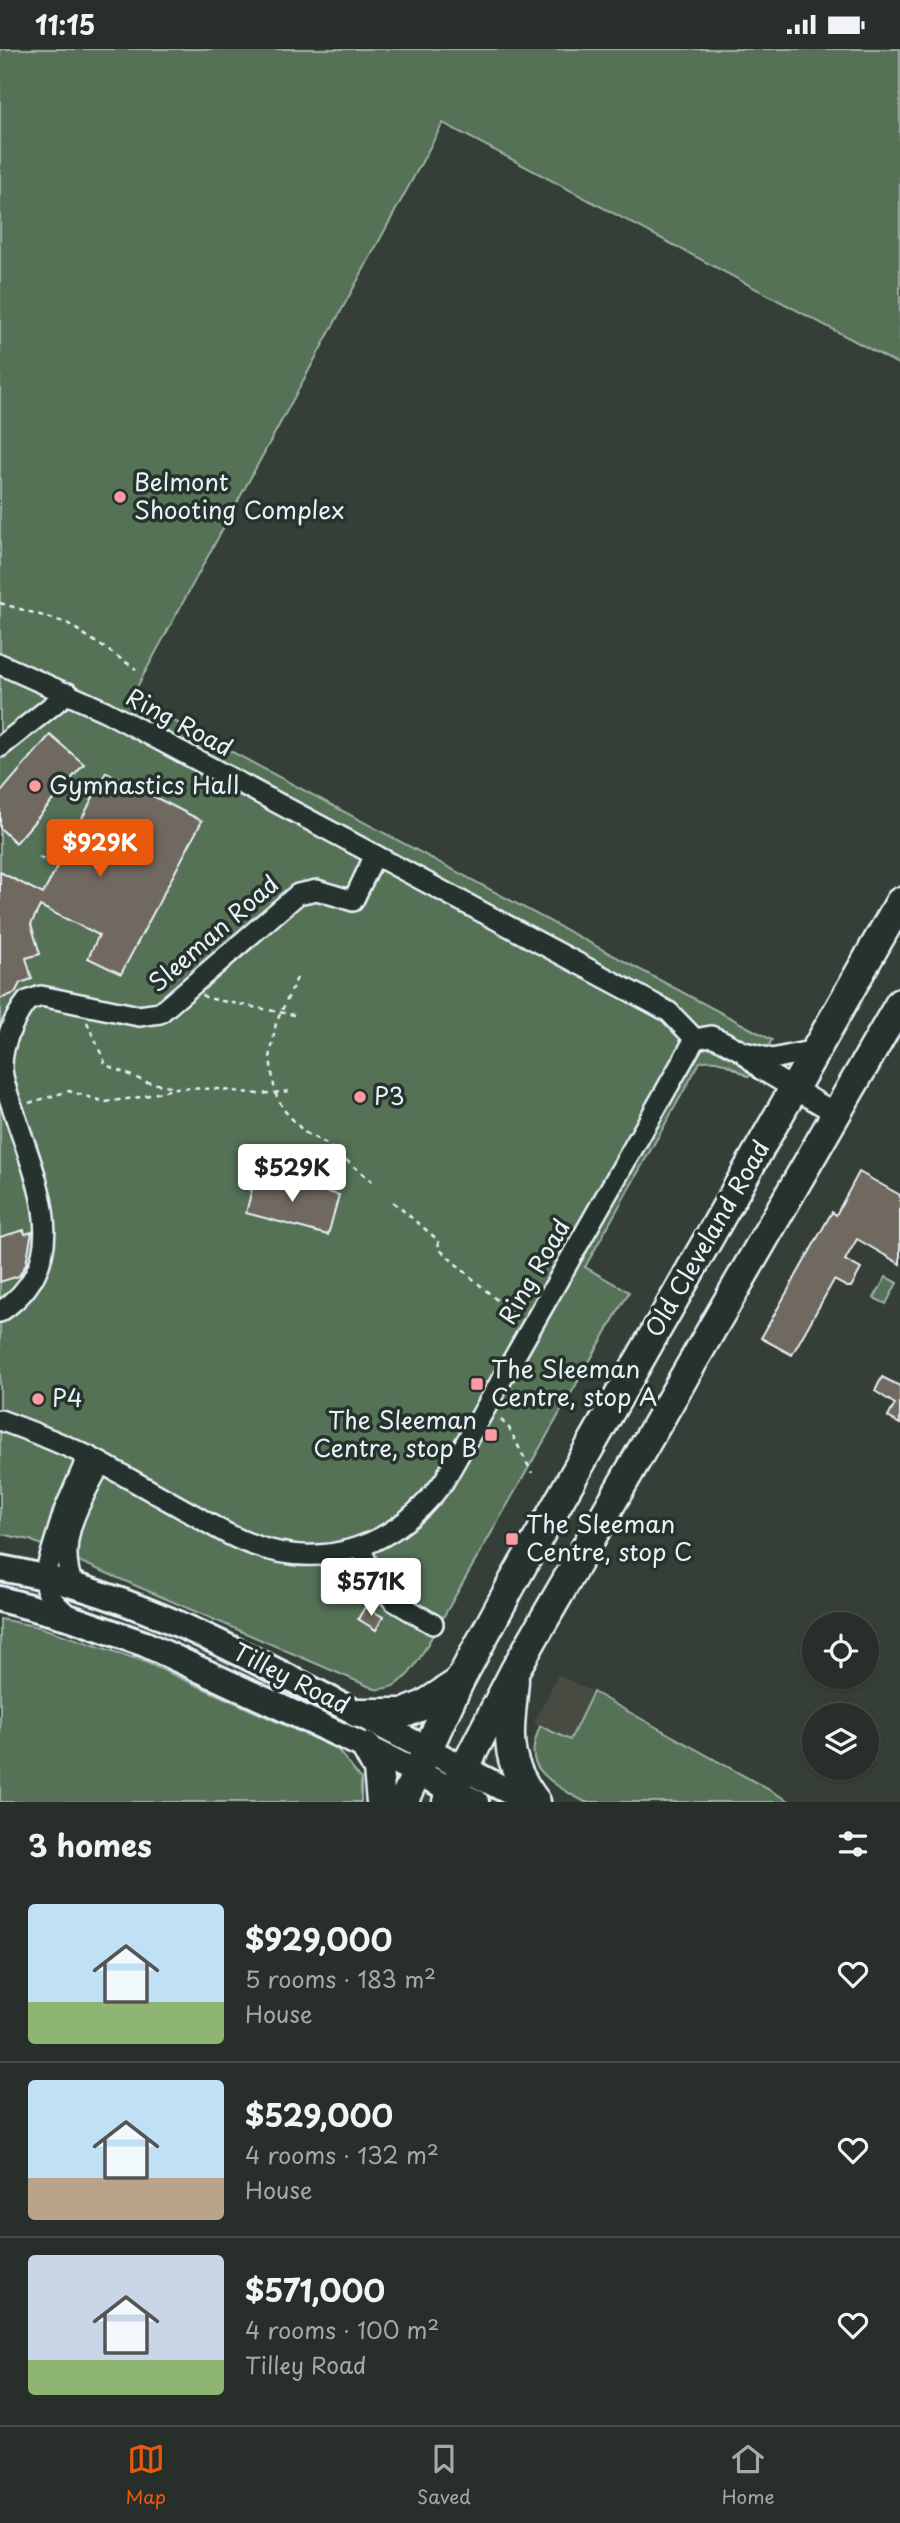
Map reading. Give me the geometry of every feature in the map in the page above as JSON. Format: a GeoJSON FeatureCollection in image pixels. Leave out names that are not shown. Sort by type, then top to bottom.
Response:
{"type":"FeatureCollection","features":[{"type":"Feature","properties":{"kind":"highway","name":"Old Cleveland Road"},"geometry":{"type":"LineString","coordinates":[[403,1802],[459,1682],[513,1582],[900,902]]}},
{"type":"Feature","properties":{"kind":"highway","name":"Old Cleveland Road"},"geometry":{"type":"LineString","coordinates":[[459,1790],[514,1671],[900,1003]]}},
{"type":"Feature","properties":{"kind":"highway"},"geometry":{"type":"LineString","coordinates":[[514,1671],[510,1748],[516,1772],[536,1802]]}},
{"type":"Feature","properties":{"kind":"highway"},"geometry":{"type":"LineString","coordinates":[[358,1713],[405,1713],[424,1705],[459,1682]]}},
{"type":"Feature","properties":{"kind":"highway"},"geometry":{"type":"LineString","coordinates":[[366,1747],[378,1769],[381,1802]]}},
{"type":"Feature","properties":{"kind":"main road","name":"Tilley Road"},"geometry":{"type":"LineString","coordinates":[[0,1567],[73,1585],[206,1636],[358,1713],[459,1790],[529,1802]]}},
{"type":"Feature","properties":{"kind":"main road","name":"Tilley Road"},"geometry":{"type":"LineString","coordinates":[[0,1599],[71,1618],[176,1657],[292,1715],[366,1747],[422,1760]]}},
{"type":"Feature","properties":{"kind":"lane","name":"Ring Road"},"geometry":{"type":"LineString","coordinates":[[0,664],[68,693],[281,803],[669,1012],[695,1039],[444,1481],[420,1510],[387,1535],[360,1547],[325,1555],[297,1555],[266,1550],[233,1537],[94,1460],[0,1420]]}},
{"type":"Feature","properties":{"kind":"lane"},"geometry":{"type":"LineString","coordinates":[[0,747],[68,693]]}},
{"type":"Feature","properties":{"kind":"lane","name":"Sleeman Road"},"geometry":{"type":"LineString","coordinates":[[0,1312],[17,1299],[30,1282],[42,1255],[46,1224],[42,1199],[2,1074],[3,1056],[9,1035],[24,1006],[32,998],[41,996],[148,1017],[160,1013],[298,894],[317,890],[353,901],[375,855]]}},
{"type":"Feature","properties":{"kind":"lane"},"geometry":{"type":"LineString","coordinates":[[695,1039],[711,1036],[743,1052],[772,1059],[816,1050]]}},
{"type":"Feature","properties":{"kind":"lane"},"geometry":{"type":"LineString","coordinates":[[743,1052],[762,1070],[837,1114]]}},
{"type":"Feature","properties":{"kind":"lane"},"geometry":{"type":"LineString","coordinates":[[44,1577],[64,1511],[94,1460]]}},
{"type":"Feature","properties":{"kind":"lane"},"geometry":{"type":"LineString","coordinates":[[73,1585],[66,1562],[68,1538],[94,1460]]}},
{"type":"Feature","properties":{"kind":"lane"},"geometry":{"type":"LineString","coordinates":[[360,1547],[374,1580],[380,1587],[394,1601],[433,1624]]}},
{"type":"Feature","properties":{"kind":"lane","name":"Tilley Road"},"geometry":{"type":"LineString","coordinates":[[44,1577],[48,1596],[71,1618]]}},
{"type":"Feature","properties":{"kind":"path"},"geometry":{"type":"LineString","coordinates":[[0,603],[67,622],[136,669]]}},
{"type":"Feature","properties":{"kind":"path"},"geometry":{"type":"LineString","coordinates":[[39,857],[57,867]]}},
{"type":"Feature","properties":{"kind":"path"},"geometry":{"type":"LineString","coordinates":[[297,978],[276,1023],[270,1058],[275,1093],[284,1110],[304,1132],[325,1143],[372,1181]]}},
{"type":"Feature","properties":{"kind":"path"},"geometry":{"type":"LineString","coordinates":[[178,999],[185,1003],[197,992],[207,999],[295,1015]]}},
{"type":"Feature","properties":{"kind":"path"},"geometry":{"type":"LineString","coordinates":[[84,1005],[87,1021],[106,1065],[146,1082],[177,1088],[258,1094],[293,1091]]}},
{"type":"Feature","properties":{"kind":"path"},"geometry":{"type":"LineString","coordinates":[[12,1108],[69,1091],[105,1102],[177,1088]]}},
{"type":"Feature","properties":{"kind":"path"},"geometry":{"type":"LineString","coordinates":[[393,1202],[438,1240],[439,1249],[482,1290],[515,1316]]}},
{"type":"Feature","properties":{"kind":"path"},"geometry":{"type":"LineString","coordinates":[[501,1420],[509,1427],[532,1473]]}},
{"type":"Feature","properties":{"kind":"shaded area"},"geometry":{"type":"Polygon","coordinates":[[[558,1675],[593,1692],[569,1740],[534,1723],[558,1675]]]}},
{"type":"Feature","properties":{"kind":"green space"},"geometry":{"type":"Polygon","coordinates":[[[0,49],[900,49],[900,365],[443,123],[131,698],[772,1040],[749,1077],[719,1062],[700,1062],[585,1267],[629,1292],[417,1663],[403,1679],[386,1688],[375,1689],[30,1540],[0,1534],[0,49]]]}},
{"type":"Feature","properties":{"kind":"green space"},"geometry":{"type":"Polygon","coordinates":[[[886,1277],[897,1283],[886,1304],[874,1298],[886,1277]]]}},
{"type":"Feature","properties":{"kind":"green space"},"geometry":{"type":"Polygon","coordinates":[[[0,1619],[39,1627],[143,1661],[337,1749],[361,1779],[361,1802],[0,1802],[0,1619]]]}},
{"type":"Feature","properties":{"kind":"green space"},"geometry":{"type":"Polygon","coordinates":[[[593,1692],[791,1802],[585,1802],[579,1799],[540,1770],[534,1759],[535,1740],[540,1726],[570,1740],[593,1692]]]}},
{"type":"Feature","properties":{"kind":"building","name":"Gymnastics Hall"},"geometry":{"type":"Polygon","coordinates":[[[50,735],[84,764],[16,843],[0,828],[0,793],[50,735]]]}},
{"type":"Feature","properties":{"kind":"building"},"geometry":{"type":"Polygon","coordinates":[[[106,772],[202,821],[121,974],[88,958],[99,935],[40,906],[31,924],[40,954],[26,958],[32,979],[20,983],[15,993],[0,999],[0,872],[43,894],[106,772]]]}},
{"type":"Feature","properties":{"kind":"building"},"geometry":{"type":"Polygon","coordinates":[[[859,1172],[900,1195],[900,1264],[857,1239],[845,1260],[861,1269],[851,1287],[834,1280],[792,1355],[761,1338],[832,1212],[836,1215],[859,1172]]]}},
{"type":"Feature","properties":{"kind":"building"},"geometry":{"type":"Polygon","coordinates":[[[256,1173],[339,1195],[328,1235],[246,1213],[256,1173]]]}},
{"type":"Feature","properties":{"kind":"building"},"geometry":{"type":"Polygon","coordinates":[[[24,1230],[25,1234],[32,1232],[26,1264],[19,1276],[0,1282],[0,1237],[24,1230]]]}},
{"type":"Feature","properties":{"kind":"building"},"geometry":{"type":"Polygon","coordinates":[[[882,1377],[900,1386],[900,1424],[888,1417],[895,1404],[875,1391],[882,1377]]]}},
{"type":"Feature","properties":{"kind":"building"},"geometry":{"type":"Polygon","coordinates":[[[365,1607],[383,1617],[376,1630],[358,1619],[365,1607]]]}},
{"type":"Feature","properties":{"kind":"place","name":"Belmont Shooting Complex"},"geometry":{"type":"Point","coordinates":[120,497]}},
{"type":"Feature","properties":{"kind":"place","name":"Gymnastics Hall"},"geometry":{"type":"Point","coordinates":[35,786]}},
{"type":"Feature","properties":{"kind":"place","name":"P3"},"geometry":{"type":"Point","coordinates":[360,1097]}},
{"type":"Feature","properties":{"kind":"place","name":"The Sleeman Centre, stop A"},"geometry":{"type":"Point","coordinates":[477,1384]}},
{"type":"Feature","properties":{"kind":"place","name":"P4"},"geometry":{"type":"Point","coordinates":[38,1399]}},
{"type":"Feature","properties":{"kind":"place","name":"The Sleeman Centre, stop B"},"geometry":{"type":"Point","coordinates":[491,1435]}},
{"type":"Feature","properties":{"kind":"place","name":"The Sleeman Centre, stop C"},"geometry":{"type":"Point","coordinates":[512,1539]}}]}
